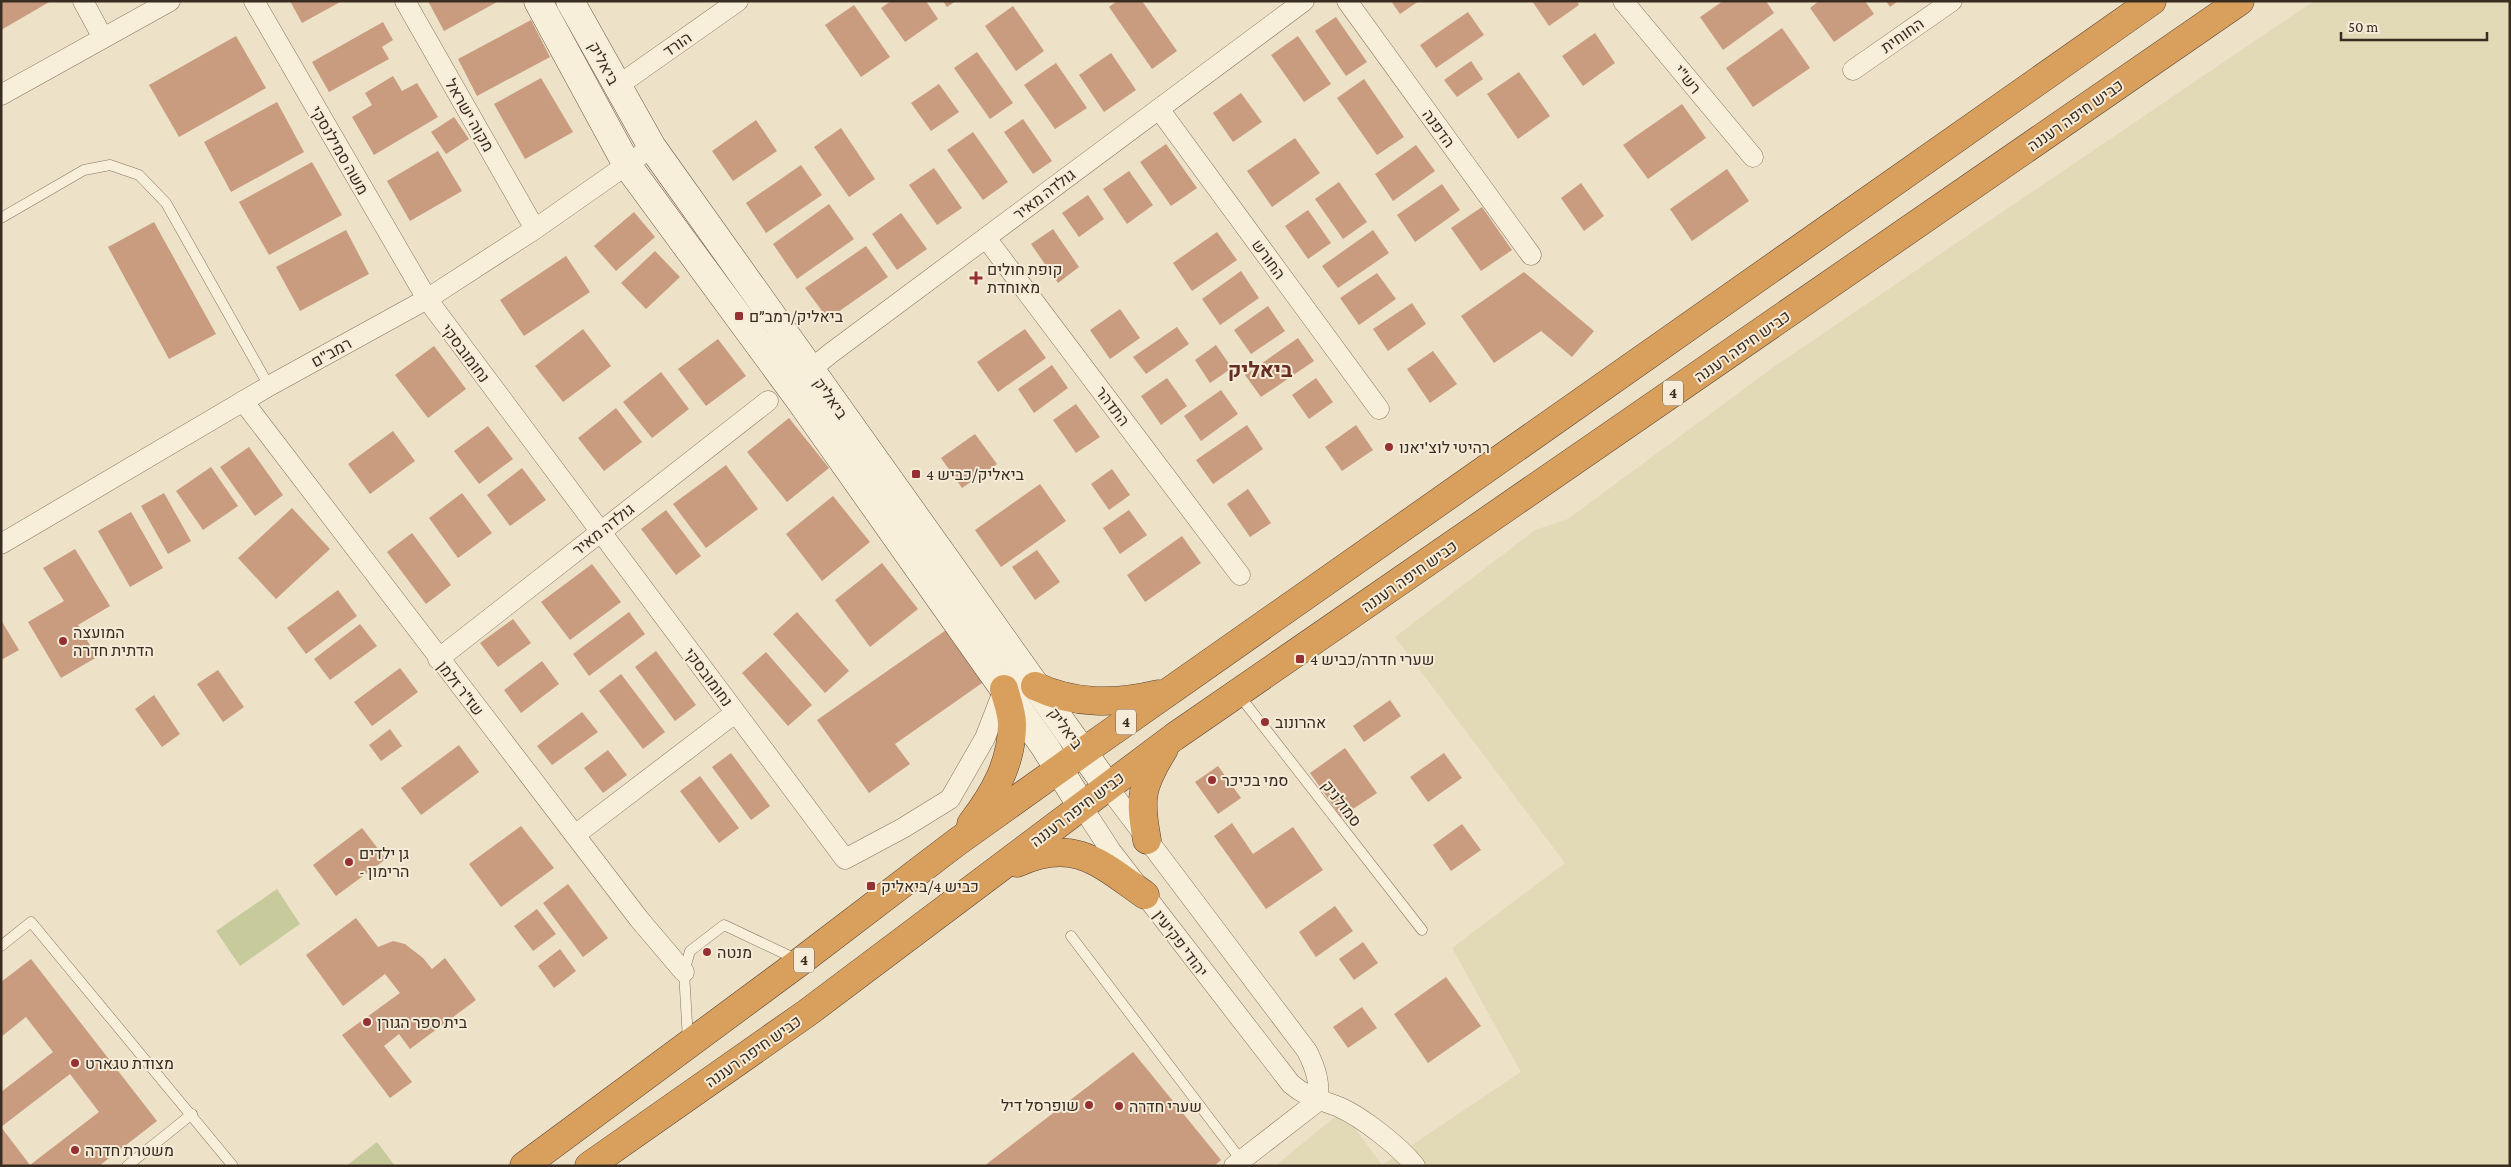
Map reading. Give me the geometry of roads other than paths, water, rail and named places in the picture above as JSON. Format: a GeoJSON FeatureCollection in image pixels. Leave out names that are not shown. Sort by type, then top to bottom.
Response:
{"type":"FeatureCollection","features":[{"type":"Feature","properties":{"kind":"highway","name":"4"},"geometry":{"type":"LineString","coordinates":[[524,1166],[802,962],[957,842],[2152,1]]}},
{"type":"Feature","properties":{"kind":"highway","name":"כביש חיפה רעננה"},"geometry":{"type":"LineString","coordinates":[[588,1166],[807,1013],[987,878],[1080,805],[1174,737],[2240,1]]}},
{"type":"Feature","properties":{"kind":"highway"},"geometry":{"type":"LineString","coordinates":[[1035,686],[1074,699],[1107,702],[1136,699],[1170,691]]}},
{"type":"Feature","properties":{"kind":"highway"},"geometry":{"type":"LineString","coordinates":[[957,842],[999,783],[1009,752],[1012,722],[1004,689]]}},
{"type":"Feature","properties":{"kind":"highway"},"geometry":{"type":"LineString","coordinates":[[1147,840],[1141,797],[1146,779],[1174,737]]}},
{"type":"Feature","properties":{"kind":"highway"},"geometry":{"type":"LineString","coordinates":[[987,878],[1035,855],[1056,850],[1072,852],[1093,860],[1145,895]]}},
{"type":"Feature","properties":{"kind":"main road","name":"ביאליק"},"geometry":{"type":"LineString","coordinates":[[538,1],[627,165],[799,398],[1060,769]]}},
{"type":"Feature","properties":{"kind":"main road","name":"ביאליק"},"geometry":{"type":"LineString","coordinates":[[570,1],[616,87],[652,147],[1107,786]]}},
{"type":"Feature","properties":{"kind":"main road","name":"יהודי פקיעין"},"geometry":{"type":"LineString","coordinates":[[1060,769],[1080,805]]}},
{"type":"Feature","properties":{"kind":"street"},"geometry":{"type":"LineString","coordinates":[[83,1],[103,38]]}},
{"type":"Feature","properties":{"kind":"street"},"geometry":{"type":"LineString","coordinates":[[1,95],[170,1]]}},
{"type":"Feature","properties":{"kind":"street","name":"משה סמילנסקי"},"geometry":{"type":"LineString","coordinates":[[254,1],[427,299]]}},
{"type":"Feature","properties":{"kind":"street","name":"מקוה ישראל"},"geometry":{"type":"LineString","coordinates":[[405,1],[535,229]]}},
{"type":"Feature","properties":{"kind":"street","name":"הורד"},"geometry":{"type":"LineString","coordinates":[[616,87],[738,1]]}},
{"type":"Feature","properties":{"kind":"street","name":"גולדה מאיר"},"geometry":{"type":"LineString","coordinates":[[810,370],[1304,1]]}},
{"type":"Feature","properties":{"kind":"street","name":"הדפנה"},"geometry":{"type":"LineString","coordinates":[[1347,1],[1531,255]]}},
{"type":"Feature","properties":{"kind":"street","name":"רש\"י"},"geometry":{"type":"LineString","coordinates":[[1623,1],[1753,157]]}},
{"type":"Feature","properties":{"kind":"street","name":"החוחית"},"geometry":{"type":"LineString","coordinates":[[1853,70],[1952,1]]}},
{"type":"Feature","properties":{"kind":"street","name":"החורש"},"geometry":{"type":"LineString","coordinates":[[1159,109],[1379,409]]}},
{"type":"Feature","properties":{"kind":"street","name":"רמב\"ם"},"geometry":{"type":"LineString","coordinates":[[1,544],[269,386],[427,299],[535,229],[652,147]]}},
{"type":"Feature","properties":{"kind":"street","name":"התדהר"},"geometry":{"type":"LineString","coordinates":[[986,238],[1240,575]]}},
{"type":"Feature","properties":{"kind":"street","name":"נחומובסקי"},"geometry":{"type":"LineString","coordinates":[[427,299],[845,859],[903,828],[950,799],[985,738],[1004,689]]}},
{"type":"Feature","properties":{"kind":"street"},"geometry":{"type":"LineString","coordinates":[[799,398],[802,386],[810,370]]}},
{"type":"Feature","properties":{"kind":"street","name":"שז\"ר זלמן"},"geometry":{"type":"LineString","coordinates":[[243,401],[438,659],[639,919],[684,972]]}},
{"type":"Feature","properties":{"kind":"street","name":"גולדה מאיר"},"geometry":{"type":"LineString","coordinates":[[438,659],[768,401]]}},
{"type":"Feature","properties":{"kind":"street"},"geometry":{"type":"LineString","coordinates":[[575,835],[735,713]]}},
{"type":"Feature","properties":{"kind":"street"},"geometry":{"type":"LineString","coordinates":[[1107,786],[1307,1051],[1316,1068],[1320,1085],[1318,1102],[1238,1163]]}},
{"type":"Feature","properties":{"kind":"street","name":"יהודי פקיעין"},"geometry":{"type":"LineString","coordinates":[[1080,805],[1100,836],[1280,1073],[1303,1094],[1318,1102],[1339,1108],[1362,1121],[1414,1166]]}},
{"type":"Feature","properties":{"kind":"lane"},"geometry":{"type":"LineString","coordinates":[[1,218],[84,170],[110,165],[139,175],[166,203],[269,386]]}},
{"type":"Feature","properties":{"kind":"lane","name":"סמולניק"},"geometry":{"type":"LineString","coordinates":[[1238,694],[1422,930]]}},
{"type":"Feature","properties":{"kind":"lane"},"geometry":{"type":"LineString","coordinates":[[1,946],[31,922],[192,1114],[233,1166]]}},
{"type":"Feature","properties":{"kind":"lane"},"geometry":{"type":"LineString","coordinates":[[688,1044],[684,972],[690,951],[724,925],[802,962]]}},
{"type":"Feature","properties":{"kind":"lane"},"geometry":{"type":"LineString","coordinates":[[1071,936],[1238,1163]]}},
{"type":"Feature","properties":{"kind":"lane"},"geometry":{"type":"LineString","coordinates":[[127,1166],[192,1114]]}},
{"type":"Feature","properties":{"kind":"place","name":"קופת חולים מאוחדת"},"geometry":{"type":"Point","coordinates":[976,278]}},
{"type":"Feature","properties":{"kind":"place","name":"ביאליק/רמב״ם"},"geometry":{"type":"Point","coordinates":[739,316]}},
{"type":"Feature","properties":{"kind":"place","name":"רהיטי לוצ'יאנו"},"geometry":{"type":"Point","coordinates":[1389,447]}},
{"type":"Feature","properties":{"kind":"place","name":"ביאליק/כביש 4"},"geometry":{"type":"Point","coordinates":[916,474]}},
{"type":"Feature","properties":{"kind":"place","name":"המועצה הדתית חדרה"},"geometry":{"type":"Point","coordinates":[63,641]}},
{"type":"Feature","properties":{"kind":"place","name":"שערי חדרה/כביש 4"},"geometry":{"type":"Point","coordinates":[1300,659]}},
{"type":"Feature","properties":{"kind":"place","name":"אהרונוב"},"geometry":{"type":"Point","coordinates":[1265,722]}},
{"type":"Feature","properties":{"kind":"place","name":"סמי בכיכר"},"geometry":{"type":"Point","coordinates":[1212,780]}},
{"type":"Feature","properties":{"kind":"place","name":"גן ילדים - הרימון"},"geometry":{"type":"Point","coordinates":[349,862]}},
{"type":"Feature","properties":{"kind":"place","name":"כביש 4/ביאליק"},"geometry":{"type":"Point","coordinates":[871,886]}},
{"type":"Feature","properties":{"kind":"place","name":"מנטה"},"geometry":{"type":"Point","coordinates":[707,952]}},
{"type":"Feature","properties":{"kind":"place","name":"בית ספר הגורן"},"geometry":{"type":"Point","coordinates":[367,1022]}},
{"type":"Feature","properties":{"kind":"place","name":"מצודת טגארט"},"geometry":{"type":"Point","coordinates":[75,1063]}},
{"type":"Feature","properties":{"kind":"place","name":"שופרסל דיל"},"geometry":{"type":"Point","coordinates":[1089,1105]}},
{"type":"Feature","properties":{"kind":"place","name":"שערי חדרה"},"geometry":{"type":"Point","coordinates":[1119,1106]}},
{"type":"Feature","properties":{"kind":"place","name":"משטרת חדרה"},"geometry":{"type":"Point","coordinates":[75,1150]}},
{"type":"Feature","properties":{"kind":"district","name":"ביאליק"},"geometry":{"type":"Point","coordinates":[1260,370]}}]}
